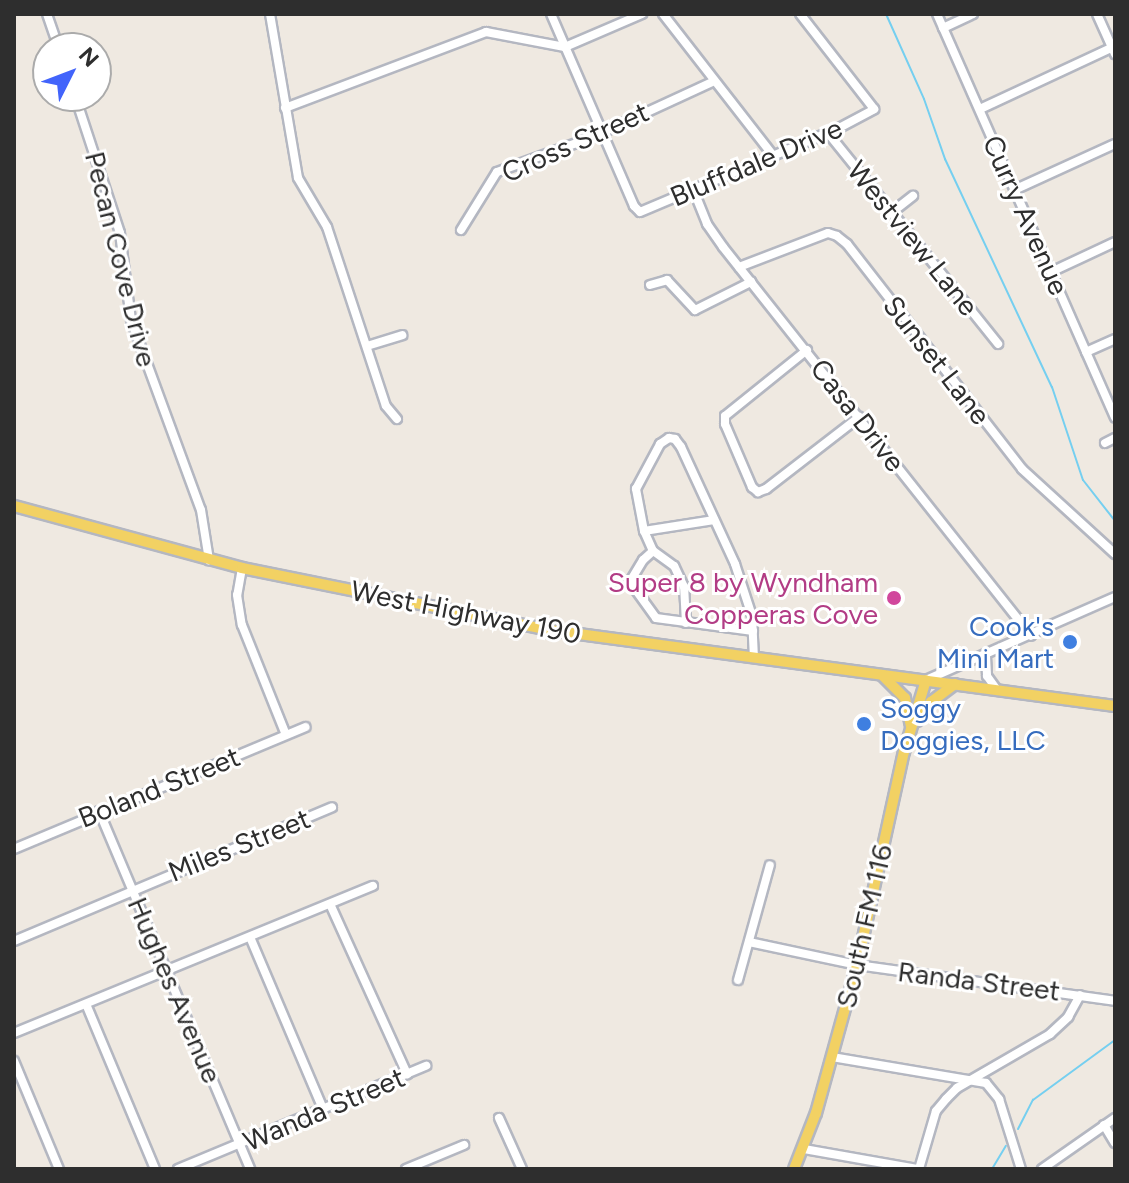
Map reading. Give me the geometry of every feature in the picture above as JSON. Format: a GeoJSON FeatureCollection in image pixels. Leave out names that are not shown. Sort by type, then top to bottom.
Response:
{"type":"FeatureCollection","features":[{"type":"Feature","properties":{"kind":"main road","name":"West Highway 190"},"geometry":{"type":"LineString","coordinates":[[14,506],[242,568],[549,630],[1115,706]]}},
{"type":"Feature","properties":{"kind":"main road"},"geometry":{"type":"LineString","coordinates":[[881,675],[905,698],[910,731]]}},
{"type":"Feature","properties":{"kind":"main road","name":"South FM 116"},"geometry":{"type":"LineString","coordinates":[[794,1169],[804,1149],[857,965],[910,731],[926,680]]}},
{"type":"Feature","properties":{"kind":"main road"},"geometry":{"type":"LineString","coordinates":[[910,731],[931,702],[955,684]]}},
{"type":"Feature","properties":{"kind":"street"},"geometry":{"type":"LineString","coordinates":[[270,14],[298,178],[327,227],[386,406],[397,419]]}},
{"type":"Feature","properties":{"kind":"street"},"geometry":{"type":"LineString","coordinates":[[551,14],[602,131]]}},
{"type":"Feature","properties":{"kind":"street"},"geometry":{"type":"LineString","coordinates":[[285,108],[486,32],[565,47],[642,14]]}},
{"type":"Feature","properties":{"kind":"street"},"geometry":{"type":"LineString","coordinates":[[663,14],[772,154]]}},
{"type":"Feature","properties":{"kind":"street","name":"Bluffdale Drive"},"geometry":{"type":"LineString","coordinates":[[602,131],[637,212],[828,133],[874,109],[800,14]]}},
{"type":"Feature","properties":{"kind":"street","name":"Curry Avenue"},"geometry":{"type":"LineString","coordinates":[[937,14],[1115,417]]}},
{"type":"Feature","properties":{"kind":"street"},"geometry":{"type":"LineString","coordinates":[[943,28],[973,14]]}},
{"type":"Feature","properties":{"kind":"street"},"geometry":{"type":"LineString","coordinates":[[980,109],[1114,49],[1097,14]]}},
{"type":"Feature","properties":{"kind":"street","name":"Cross Street"},"geometry":{"type":"LineString","coordinates":[[461,230],[497,172],[602,131],[714,81]]}},
{"type":"Feature","properties":{"kind":"street","name":"Pecan Cove Drive"},"geometry":{"type":"LineString","coordinates":[[80,112],[120,233],[131,320],[201,510],[209,560]]}},
{"type":"Feature","properties":{"kind":"street","name":"Westview Lane"},"geometry":{"type":"LineString","coordinates":[[828,133],[998,344]]}},
{"type":"Feature","properties":{"kind":"street"},"geometry":{"type":"LineString","coordinates":[[1014,190],[1115,144]]}},
{"type":"Feature","properties":{"kind":"street","name":"Casa Drive"},"geometry":{"type":"LineString","coordinates":[[693,189],[707,224],[739,267],[1031,636]]}},
{"type":"Feature","properties":{"kind":"street"},"geometry":{"type":"LineString","coordinates":[[891,213],[913,196]]}},
{"type":"Feature","properties":{"kind":"street","name":"Sunset Lane"},"geometry":{"type":"LineString","coordinates":[[739,267],[828,233],[837,236],[847,244],[1022,469],[1115,554]]}},
{"type":"Feature","properties":{"kind":"street"},"geometry":{"type":"LineString","coordinates":[[1051,272],[1115,242]]}},
{"type":"Feature","properties":{"kind":"street"},"geometry":{"type":"LineString","coordinates":[[650,285],[667,280],[695,310],[751,282]]}},
{"type":"Feature","properties":{"kind":"street"},"geometry":{"type":"LineString","coordinates":[[367,346],[402,335]]}},
{"type":"Feature","properties":{"kind":"street"},"geometry":{"type":"LineString","coordinates":[[1086,352],[1115,339]]}},
{"type":"Feature","properties":{"kind":"street"},"geometry":{"type":"LineString","coordinates":[[807,350],[725,416],[725,424],[752,487],[758,492],[766,489],[859,417]]}},
{"type":"Feature","properties":{"kind":"street"},"geometry":{"type":"LineString","coordinates":[[686,623],[684,587],[674,566],[653,551],[644,531],[636,489],[660,444],[669,438],[675,439],[681,447],[735,564],[752,616],[754,658]]}},
{"type":"Feature","properties":{"kind":"street"},"geometry":{"type":"LineString","coordinates":[[1105,443],[1115,438]]}},
{"type":"Feature","properties":{"kind":"street"},"geometry":{"type":"LineString","coordinates":[[644,531],[714,520]]}},
{"type":"Feature","properties":{"kind":"street"},"geometry":{"type":"LineString","coordinates":[[653,551],[630,582],[656,618],[753,631]]}},
{"type":"Feature","properties":{"kind":"street"},"geometry":{"type":"LineString","coordinates":[[242,568],[237,595],[242,625],[286,735]]}},
{"type":"Feature","properties":{"kind":"street"},"geometry":{"type":"LineString","coordinates":[[926,680],[1115,597]]}},
{"type":"Feature","properties":{"kind":"street"},"geometry":{"type":"LineString","coordinates":[[986,656],[987,676],[997,690]]}},
{"type":"Feature","properties":{"kind":"street","name":"Boland Street"},"geometry":{"type":"LineString","coordinates":[[14,849],[305,727]]}},
{"type":"Feature","properties":{"kind":"street","name":"Miles Street"},"geometry":{"type":"LineString","coordinates":[[14,941],[332,807]]}},
{"type":"Feature","properties":{"kind":"street","name":"Hughes Avenue"},"geometry":{"type":"LineString","coordinates":[[99,811],[250,1169]]}},
{"type":"Feature","properties":{"kind":"street"},"geometry":{"type":"LineString","coordinates":[[738,980],[770,865]]}},
{"type":"Feature","properties":{"kind":"street"},"geometry":{"type":"LineString","coordinates":[[14,1033],[373,886]]}},
{"type":"Feature","properties":{"kind":"street"},"geometry":{"type":"LineString","coordinates":[[330,904],[407,1074]]}},
{"type":"Feature","properties":{"kind":"street"},"geometry":{"type":"LineString","coordinates":[[250,937],[323,1109]]}},
{"type":"Feature","properties":{"kind":"street","name":"Randa Street"},"geometry":{"type":"LineString","coordinates":[[749,942],[857,965],[1115,1001]]}},
{"type":"Feature","properties":{"kind":"street"},"geometry":{"type":"LineString","coordinates":[[804,1149],[918,1169],[936,1111],[957,1088],[1050,1034],[1068,1017],[1080,995]]}},
{"type":"Feature","properties":{"kind":"street"},"geometry":{"type":"LineString","coordinates":[[86,1004],[155,1169]]}},
{"type":"Feature","properties":{"kind":"street"},"geometry":{"type":"LineString","coordinates":[[832,1057],[986,1083],[999,1099],[1021,1169]]}},
{"type":"Feature","properties":{"kind":"street"},"geometry":{"type":"LineString","coordinates":[[14,1061],[59,1169]]}},
{"type":"Feature","properties":{"kind":"street","name":"Wanda Street"},"geometry":{"type":"LineString","coordinates":[[178,1169],[426,1066]]}},
{"type":"Feature","properties":{"kind":"street"},"geometry":{"type":"LineString","coordinates":[[499,1118],[522,1169]]}},
{"type":"Feature","properties":{"kind":"street"},"geometry":{"type":"LineString","coordinates":[[1042,1169],[1115,1118]]}},
{"type":"Feature","properties":{"kind":"street"},"geometry":{"type":"LineString","coordinates":[[1104,1125],[1115,1143]]}},
{"type":"Feature","properties":{"kind":"street"},"geometry":{"type":"LineString","coordinates":[[406,1169],[464,1145]]}},
{"type":"Feature","properties":{"kind":"waterway"},"geometry":{"type":"LineString","coordinates":[[886,14],[924,99],[945,159],[1052,387],[1083,480],[1115,521]]}},
{"type":"Feature","properties":{"kind":"waterway"},"geometry":{"type":"LineString","coordinates":[[1018,1129],[1033,1100],[1115,1040]]}},
{"type":"Feature","properties":{"kind":"waterway"},"geometry":{"type":"LineString","coordinates":[[992,1169],[1006,1146]]}},
{"type":"Feature","properties":{"kind":"place","name":"Super 8 by Wyndham Copperas Cove"},"geometry":{"type":"Point","coordinates":[894,598]}},
{"type":"Feature","properties":{"kind":"place","name":"Cook's Mini Mart"},"geometry":{"type":"Point","coordinates":[1070,642]}},
{"type":"Feature","properties":{"kind":"place","name":"Soggy Doggies, LLC"},"geometry":{"type":"Point","coordinates":[864,724]}}]}
